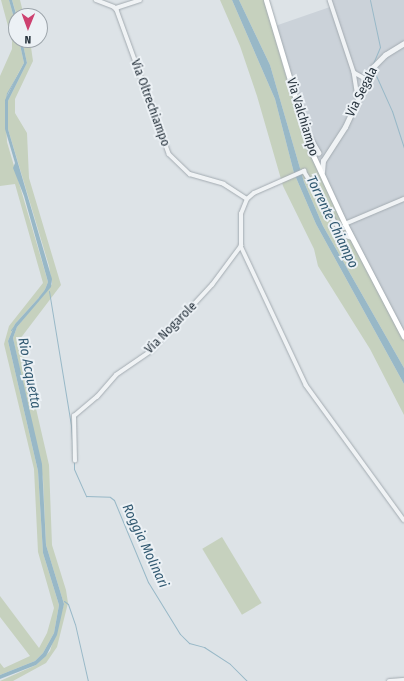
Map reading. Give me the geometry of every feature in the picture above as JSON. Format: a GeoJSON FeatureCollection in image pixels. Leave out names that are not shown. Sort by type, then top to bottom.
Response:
{"type":"FeatureCollection","features":[{"type":"Feature","properties":{"kind":"main road","name":"Via Valchiampo"},"geometry":{"type":"LineString","coordinates":[[266,0],[314,159],[344,224],[404,337]]}},
{"type":"Feature","properties":{"kind":"street"},"geometry":{"type":"LineString","coordinates":[[96,0],[116,8],[140,0]]}},
{"type":"Feature","properties":{"kind":"street"},"geometry":{"type":"LineString","coordinates":[[330,0],[354,72],[358,96]]}},
{"type":"Feature","properties":{"kind":"street","name":"Via Oltrechiampo"},"geometry":{"type":"LineString","coordinates":[[116,8],[169,154],[190,174],[224,184],[247,199]]}},
{"type":"Feature","properties":{"kind":"street","name":"Via Segala"},"geometry":{"type":"LineString","coordinates":[[324,158],[345,127],[366,79],[379,60],[404,43]]}},
{"type":"Feature","properties":{"kind":"street"},"geometry":{"type":"LineString","coordinates":[[354,72],[366,79]]}},
{"type":"Feature","properties":{"kind":"street"},"geometry":{"type":"LineString","coordinates":[[306,130],[315,149],[320,153]]}},
{"type":"Feature","properties":{"kind":"street"},"geometry":{"type":"LineString","coordinates":[[314,159],[320,153],[330,150]]}},
{"type":"Feature","properties":{"kind":"street"},"geometry":{"type":"LineString","coordinates":[[314,159],[324,158],[321,167],[327,187]]}},
{"type":"Feature","properties":{"kind":"street"},"geometry":{"type":"LineString","coordinates":[[352,238],[343,235],[307,173],[289,177],[263,188],[247,199],[241,214],[242,246],[306,385],[351,444],[404,520]]}},
{"type":"Feature","properties":{"kind":"street"},"geometry":{"type":"LineString","coordinates":[[344,224],[404,199]]}},
{"type":"Feature","properties":{"kind":"street","name":"Via Nogarole"},"geometry":{"type":"LineString","coordinates":[[75,460],[74,416],[97,397],[116,375],[159,342],[204,295],[242,246]]}},
{"type":"Feature","properties":{"kind":"street"},"geometry":{"type":"LineString","coordinates":[[389,681],[404,680]]}},
{"type":"Feature","properties":{"kind":"shaded area"},"geometry":{"type":"Polygon","coordinates":[[[327,0],[404,0],[404,337],[317,168],[275,26],[330,7],[327,0]]]}},
{"type":"Feature","properties":{"kind":"green space"},"geometry":{"type":"Polygon","coordinates":[[[1,0],[9,0],[11,8],[8,8],[8,26],[1,0]]]}},
{"type":"Feature","properties":{"kind":"green space"},"geometry":{"type":"Polygon","coordinates":[[[12,0],[20,0],[22,8],[14,8],[12,0]]]}},
{"type":"Feature","properties":{"kind":"green space"},"geometry":{"type":"Polygon","coordinates":[[[220,0],[232,0],[275,99],[294,173],[316,224],[404,384],[404,415],[370,349],[318,266],[314,249],[283,186],[257,96],[240,46],[220,0]]]}},
{"type":"Feature","properties":{"kind":"green space"},"geometry":{"type":"Polygon","coordinates":[[[239,0],[264,0],[293,100],[317,168],[404,337],[404,368],[323,226],[304,182],[270,65],[239,0]]]}},
{"type":"Feature","properties":{"kind":"green space"},"geometry":{"type":"Polygon","coordinates":[[[21,48],[24,63],[7,94],[5,105],[7,142],[48,282],[44,292],[15,324],[8,341],[38,471],[43,553],[59,605],[54,633],[43,653],[35,661],[0,675],[0,663],[4,668],[30,656],[0,617],[0,596],[39,648],[47,633],[54,608],[38,552],[34,469],[4,344],[9,326],[43,283],[15,184],[0,186],[0,76],[12,49],[21,48]]]}},
{"type":"Feature","properties":{"kind":"green space"},"geometry":{"type":"Polygon","coordinates":[[[24,48],[31,48],[33,61],[15,99],[15,113],[27,133],[29,178],[61,285],[20,339],[49,465],[52,545],[66,590],[68,603],[57,647],[46,663],[13,681],[0,681],[36,665],[50,651],[64,604],[46,545],[43,479],[13,338],[17,327],[52,284],[49,266],[8,129],[8,101],[27,63],[24,48]]]}},
{"type":"Feature","properties":{"kind":"green space"},"geometry":{"type":"Polygon","coordinates":[[[222,537],[262,603],[242,615],[202,549],[222,537]]]}},
{"type":"Feature","properties":{"kind":"water"},"geometry":{"type":"Polygon","coordinates":[[[9,0],[12,0],[14,8],[11,8],[9,0]]]}},
{"type":"Feature","properties":{"kind":"water"},"geometry":{"type":"Polygon","coordinates":[[[232,0],[239,0],[270,65],[304,182],[323,226],[404,368],[404,384],[316,224],[294,173],[275,99],[232,0]]]}},
{"type":"Feature","properties":{"kind":"water"},"geometry":{"type":"Polygon","coordinates":[[[21,48],[24,48],[27,63],[8,101],[8,129],[52,279],[51,287],[17,327],[13,338],[42,464],[46,545],[64,604],[57,635],[46,656],[36,665],[0,679],[0,675],[35,661],[43,653],[54,633],[59,605],[43,553],[38,471],[8,341],[15,324],[44,292],[48,282],[24,196],[13,168],[15,163],[5,129],[5,100],[24,63],[21,48]]]}},
{"type":"Feature","properties":{"kind":"waterway"},"geometry":{"type":"LineString","coordinates":[[370,0],[380,47],[372,66]]}},
{"type":"Feature","properties":{"kind":"waterway","name":"Rio Acquetta"},"geometry":{"type":"LineString","coordinates":[[5,105],[7,93],[24,63]]}},
{"type":"Feature","properties":{"kind":"waterway"},"geometry":{"type":"LineString","coordinates":[[374,71],[392,111],[404,149]]}},
{"type":"Feature","properties":{"kind":"waterway","name":"Rio Acquetta"},"geometry":{"type":"LineString","coordinates":[[39,297],[47,287]]}},
{"type":"Feature","properties":{"kind":"waterway","name":"Roggia Molinari"},"geometry":{"type":"LineString","coordinates":[[49,291],[71,426],[73,458]]}},
{"type":"Feature","properties":{"kind":"waterway","name":"Rio Acquetta"},"geometry":{"type":"LineString","coordinates":[[11,330],[17,322]]}},
{"type":"Feature","properties":{"kind":"waterway","name":"Roggia Molinari"},"geometry":{"type":"LineString","coordinates":[[74,461],[74,469],[86,496],[110,497],[114,500],[148,582],[180,634],[189,643],[204,647],[230,664],[247,681]]}},
{"type":"Feature","properties":{"kind":"waterway"},"geometry":{"type":"LineString","coordinates":[[64,601],[68,604],[75,624],[88,681]]}},
{"type":"Feature","properties":{"kind":"water label","name":"Torrente Chiampo"},"geometry":{"type":"Point","coordinates":[332,222]}}]}
